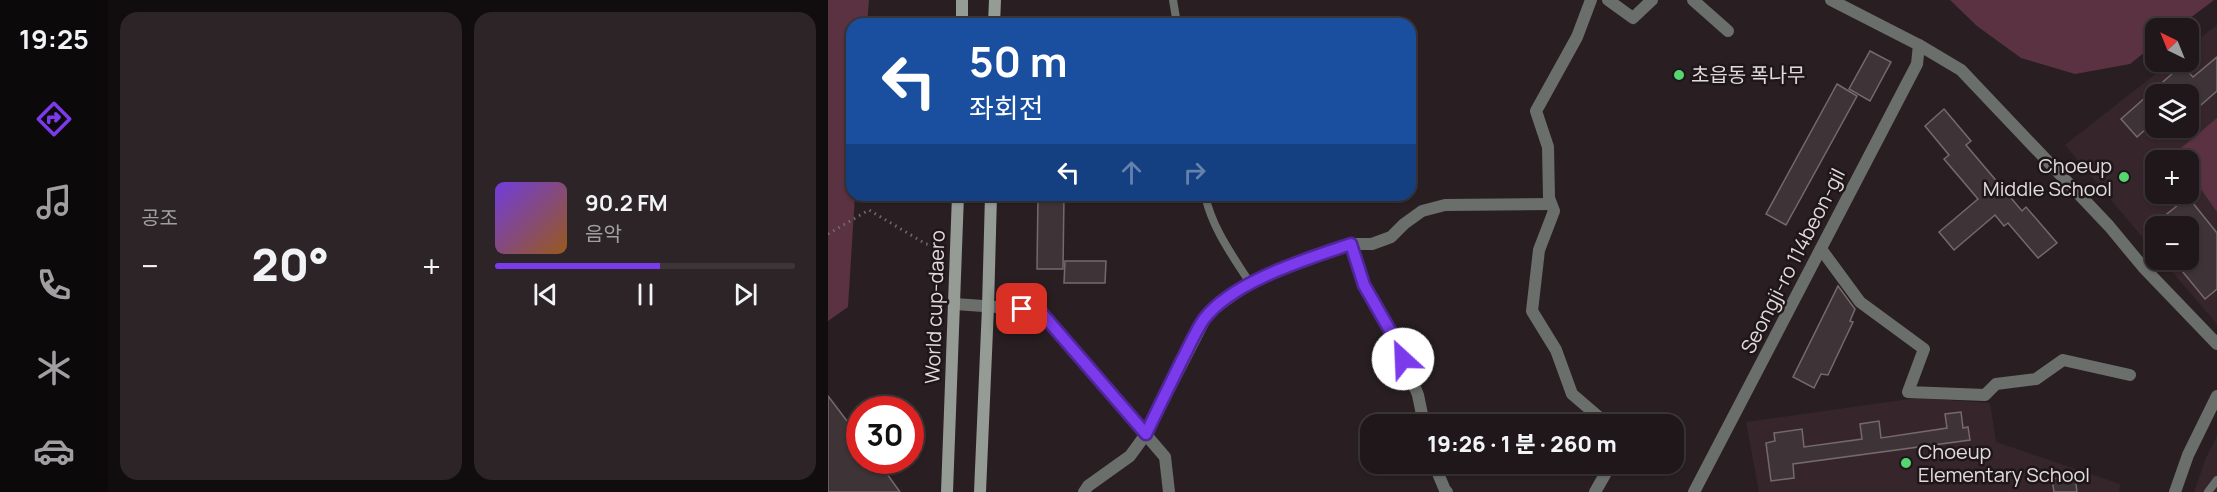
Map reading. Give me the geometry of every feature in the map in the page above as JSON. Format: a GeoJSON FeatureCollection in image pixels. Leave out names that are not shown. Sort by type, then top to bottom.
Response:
{"type":"FeatureCollection","features":[{"type":"Feature","properties":{"kind":"main road"},"geometry":{"type":"LineString","coordinates":[[956,0],[961,18]]}},
{"type":"Feature","properties":{"kind":"main road"},"geometry":{"type":"LineString","coordinates":[[962,0],[962,18]]}},
{"type":"Feature","properties":{"kind":"main road"},"geometry":{"type":"LineString","coordinates":[[994,18],[995,0]]}},
{"type":"Feature","properties":{"kind":"main road","name":"World cup-daero"},"geometry":{"type":"LineString","coordinates":[[947,492],[958,201]]}},
{"type":"Feature","properties":{"kind":"main road"},"geometry":{"type":"LineString","coordinates":[[981,492],[991,201]]}},
{"type":"Feature","properties":{"kind":"street"},"geometry":{"type":"LineString","coordinates":[[1592,0],[1577,37],[1536,111],[1548,147],[1549,198],[1554,211],[1539,250],[1532,311],[1556,350],[1572,394],[1595,414]]}},
{"type":"Feature","properties":{"kind":"street"},"geometry":{"type":"LineString","coordinates":[[1608,0],[1633,18],[1652,0]]}},
{"type":"Feature","properties":{"kind":"street"},"geometry":{"type":"LineString","coordinates":[[1693,0],[1728,31]]}},
{"type":"Feature","properties":{"kind":"street"},"geometry":{"type":"LineString","coordinates":[[1831,0],[1919,45],[1961,70],[2217,344]]}},
{"type":"Feature","properties":{"kind":"street","name":"Seongji-ro 114beon-gil"},"geometry":{"type":"LineString","coordinates":[[1694,492],[1917,64],[1919,45]]}},
{"type":"Feature","properties":{"kind":"street"},"geometry":{"type":"LineString","coordinates":[[1084,492],[1088,486],[1130,456],[1146,434],[1205,319],[1216,307],[1250,284],[1305,259],[1351,244],[1372,244],[1391,237],[1422,211],[1445,205],[1551,204]]}},
{"type":"Feature","properties":{"kind":"street"},"geometry":{"type":"LineString","coordinates":[[1351,244],[1364,285],[1396,341],[1418,395],[1422,414]]}},
{"type":"Feature","properties":{"kind":"street"},"geometry":{"type":"LineString","coordinates":[[1821,249],[1860,302],[1924,349],[1908,392],[1985,395],[1996,384],[2036,379],[2063,360],[2130,375]]}},
{"type":"Feature","properties":{"kind":"street"},"geometry":{"type":"LineString","coordinates":[[955,304],[1039,310],[1165,457],[1169,492]]}},
{"type":"Feature","properties":{"kind":"street"},"geometry":{"type":"LineString","coordinates":[[2175,492],[2188,455],[2217,396]]}},
{"type":"Feature","properties":{"kind":"street"},"geometry":{"type":"LineString","coordinates":[[1438,474],[1447,492]]}},
{"type":"Feature","properties":{"kind":"street"},"geometry":{"type":"LineString","coordinates":[[1595,492],[1605,474]]}},
{"type":"Feature","properties":{"kind":"lane"},"geometry":{"type":"LineString","coordinates":[[1173,0],[1176,18]]}},
{"type":"Feature","properties":{"kind":"lane"},"geometry":{"type":"LineString","coordinates":[[1206,201],[1218,232],[1250,284]]}},
{"type":"Feature","properties":{"kind":"lane"},"geometry":{"type":"LineString","coordinates":[[2208,492],[2217,480]]}},
{"type":"Feature","properties":{"kind":"path"},"geometry":{"type":"LineString","coordinates":[[828,234],[869,210],[926,244],[957,248]]}},
{"type":"Feature","properties":{"kind":"shaded area"},"geometry":{"type":"Polygon","coordinates":[[[828,0],[869,0],[868,18],[846,18],[846,201],[855,201],[848,307],[828,321],[828,0]]]}},
{"type":"Feature","properties":{"kind":"shaded area"},"geometry":{"type":"Polygon","coordinates":[[[1950,0],[2214,0],[2190,18],[2145,18],[2145,52],[2130,64],[2075,74],[2021,58],[1977,26],[1950,0]]]}},
{"type":"Feature","properties":{"kind":"shaded area","name":"Choeup Middle School"},"geometry":{"type":"Polygon","coordinates":[[[2217,25],[2217,324],[2171,270],[2199,270],[2199,216],[2145,216],[2145,240],[2065,145],[2158,72],[2199,72],[2199,39],[2217,25]]]}},
{"type":"Feature","properties":{"kind":"shaded area"},"geometry":{"type":"Polygon","coordinates":[[[2217,118],[2217,212],[2199,186],[2199,150],[2179,150],[2193,138],[2199,138],[2199,133],[2217,118]]]}},
{"type":"Feature","properties":{"kind":"shaded area","name":"Choeup Elementary School"},"geometry":{"type":"Polygon","coordinates":[[[1917,398],[1990,403],[1996,442],[2120,484],[2119,492],[1759,492],[1746,422],[1917,398]]]}},
{"type":"Feature","properties":{"kind":"shaded area"},"geometry":{"type":"Polygon","coordinates":[[[2217,436],[2217,492],[2194,492],[2206,458],[2217,436]]]}},
{"type":"Feature","properties":{"kind":"building"},"geometry":{"type":"Polygon","coordinates":[[[1870,51],[1891,62],[1870,101],[1849,89],[1870,51]]]}},
{"type":"Feature","properties":{"kind":"building"},"geometry":{"type":"Polygon","coordinates":[[[2217,57],[2217,91],[2199,107],[2199,84],[2161,84],[2174,72],[2188,72],[2193,77],[2217,57]]]}},
{"type":"Feature","properties":{"kind":"building"},"geometry":{"type":"Polygon","coordinates":[[[1837,84],[1857,96],[1786,225],[1766,214],[1837,84]]]}},
{"type":"Feature","properties":{"kind":"building"},"geometry":{"type":"Polygon","coordinates":[[[2145,98],[2145,130],[2137,137],[2121,119],[2145,98]]]}},
{"type":"Feature","properties":{"kind":"building"},"geometry":{"type":"Polygon","coordinates":[[[1944,109],[1971,141],[1966,145],[2022,211],[2026,207],[2057,243],[2038,258],[2008,223],[2004,226],[1995,215],[1954,250],[1939,232],[1978,199],[1944,159],[1949,155],[1925,126],[1944,109]]]}},
{"type":"Feature","properties":{"kind":"building"},"geometry":{"type":"Polygon","coordinates":[[[1038,201],[1064,201],[1063,269],[1037,269],[1038,201]]]}},
{"type":"Feature","properties":{"kind":"building"},"geometry":{"type":"Polygon","coordinates":[[[2179,204],[2194,204],[2217,233],[2217,289],[2205,299],[2181,270],[2199,270],[2199,216],[2164,216],[2179,204]]]}},
{"type":"Feature","properties":{"kind":"building"},"geometry":{"type":"Polygon","coordinates":[[[1065,261],[1106,261],[1105,283],[1064,283],[1065,261]]]}},
{"type":"Feature","properties":{"kind":"building"},"geometry":{"type":"Polygon","coordinates":[[[1838,286],[1855,309],[1850,321],[1853,322],[1828,375],[1821,374],[1814,388],[1793,377],[1838,286]]]}},
{"type":"Feature","properties":{"kind":"building"},"geometry":{"type":"Polygon","coordinates":[[[828,396],[846,420],[846,474],[887,474],[900,492],[828,492],[828,396]]]}},
{"type":"Feature","properties":{"kind":"building"},"geometry":{"type":"Polygon","coordinates":[[[1961,412],[1963,428],[1968,427],[1970,440],[1793,464],[1794,478],[1771,481],[1766,443],[1775,441],[1774,433],[1802,429],[1804,447],[1862,439],[1860,424],[1879,421],[1881,438],[1947,428],[1945,414],[1961,412]]]}},
{"type":"Feature","properties":{"kind":"building"},"geometry":{"type":"Polygon","coordinates":[[[2075,476],[2077,492],[2054,492],[2052,479],[2075,476]]]}},
{"type":"Feature","properties":{"kind":"place","name":"초읍동 폭나무"},"geometry":{"type":"Point","coordinates":[1679,75]}},
{"type":"Feature","properties":{"kind":"place","name":"Choeup Middle School"},"geometry":{"type":"Point","coordinates":[2124,177]}},
{"type":"Feature","properties":{"kind":"place","name":"Choeup Elementary School"},"geometry":{"type":"Point","coordinates":[1906,463]}},
{"type":"Feature","properties":{"kind":"route"},"geometry":{"type":"LineString","coordinates":[[1022,309],[1039,310],[1146,434],[1187,350],[1205,319],[1216,307],[1264,276],[1305,259],[1351,244],[1364,285],[1396,341],[1403,359]]}}]}
